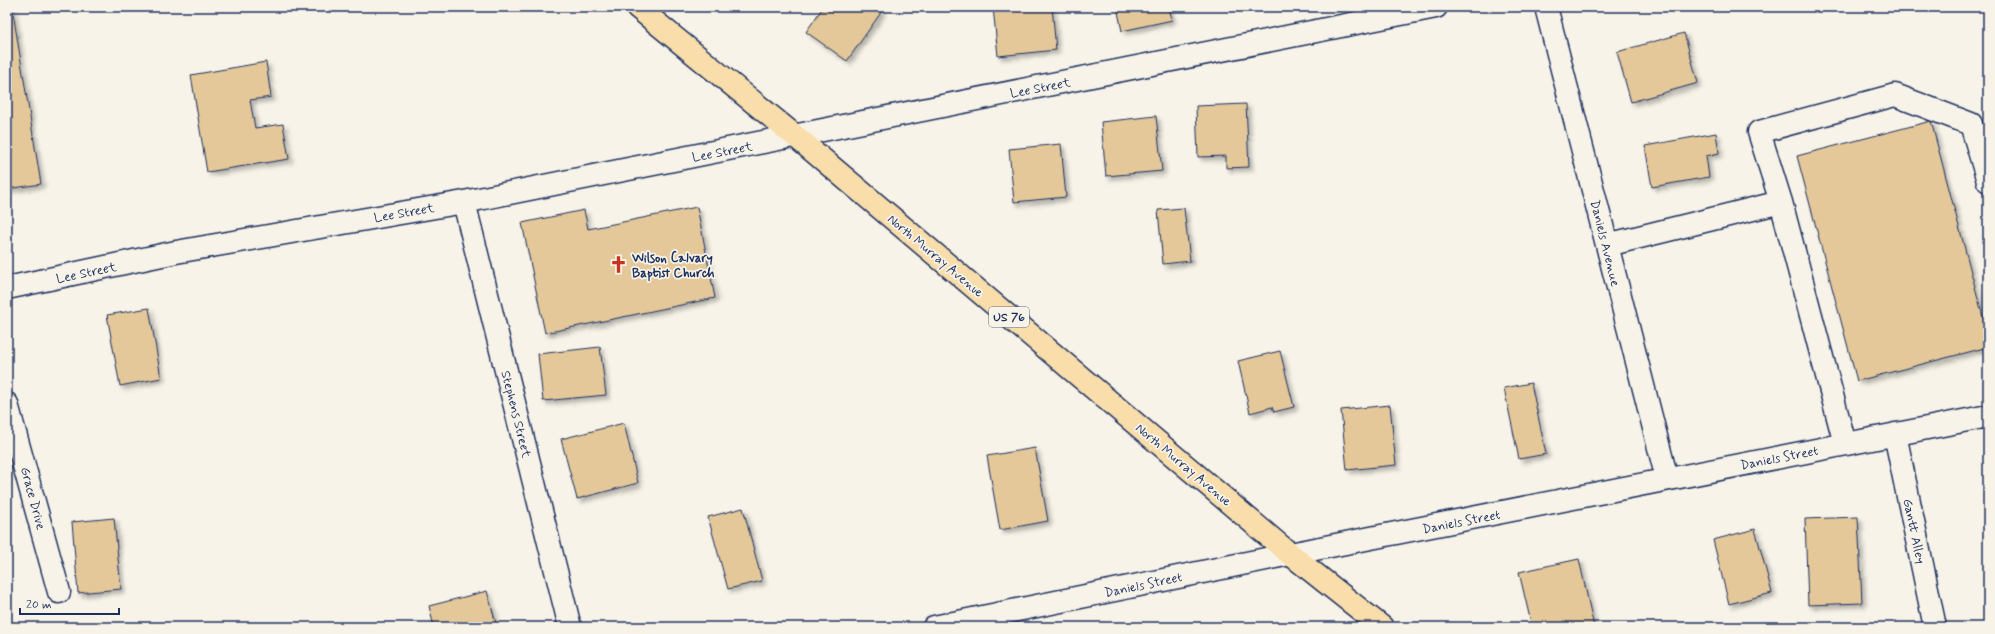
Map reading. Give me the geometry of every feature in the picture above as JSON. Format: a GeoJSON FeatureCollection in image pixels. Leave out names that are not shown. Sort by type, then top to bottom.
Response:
{"type":"FeatureCollection","features":[{"type":"Feature","properties":{"kind":"main road","name":"North Murray Avenue"},"geometry":{"type":"LineString","coordinates":[[637,7],[795,136],[1290,554],[1382,627]]}},
{"type":"Feature","properties":{"kind":"street","name":"Lee Street"},"geometry":{"type":"LineString","coordinates":[[7,288],[176,252],[464,202],[1436,7]]}},
{"type":"Feature","properties":{"kind":"street","name":"Daniels Avenue"},"geometry":{"type":"LineString","coordinates":[[1546,7],[1667,479]]}},
{"type":"Feature","properties":{"kind":"street"},"geometry":{"type":"LineString","coordinates":[[1846,444],[1781,202],[1759,132],[1895,95],[1971,124],[1987,172]]}},
{"type":"Feature","properties":{"kind":"street","name":"Stephens Street"},"geometry":{"type":"LineString","coordinates":[[464,202],[570,627]]}},
{"type":"Feature","properties":{"kind":"street"},"geometry":{"type":"LineString","coordinates":[[1607,245],[1781,202]]}},
{"type":"Feature","properties":{"kind":"street","name":"Grace Drive"},"geometry":{"type":"LineString","coordinates":[[7,404],[59,592]]}},
{"type":"Feature","properties":{"kind":"street","name":"Daniels Street"},"geometry":{"type":"LineString","coordinates":[[934,627],[1290,554],[1988,416]]}},
{"type":"Feature","properties":{"kind":"street","name":"Gantt Alley"},"geometry":{"type":"LineString","coordinates":[[1895,434],[1935,627]]}},
{"type":"Feature","properties":{"kind":"building"},"geometry":{"type":"Polygon","coordinates":[[[7,7],[12,7],[41,184],[7,189],[7,7]]]}},
{"type":"Feature","properties":{"kind":"building"},"geometry":{"type":"Polygon","coordinates":[[[823,7],[876,7],[882,11],[847,61],[806,32],[823,7]]]}},
{"type":"Feature","properties":{"kind":"building"},"geometry":{"type":"Polygon","coordinates":[[[993,7],[1052,7],[1056,50],[998,56],[993,7]]]}},
{"type":"Feature","properties":{"kind":"building"},"geometry":{"type":"Polygon","coordinates":[[[1117,7],[1169,7],[1172,20],[1122,31],[1117,7]]]}},
{"type":"Feature","properties":{"kind":"building"},"geometry":{"type":"Polygon","coordinates":[[[1684,33],[1698,83],[1631,102],[1617,52],[1684,33]]]}},
{"type":"Feature","properties":{"kind":"building"},"geometry":{"type":"Polygon","coordinates":[[[266,62],[271,97],[250,100],[255,128],[283,124],[289,159],[207,172],[191,75],[266,62]]]}},
{"type":"Feature","properties":{"kind":"building"},"geometry":{"type":"Polygon","coordinates":[[[1246,104],[1249,167],[1226,168],[1226,156],[1198,157],[1196,106],[1246,104]]]}},
{"type":"Feature","properties":{"kind":"building"},"geometry":{"type":"Polygon","coordinates":[[[1156,116],[1162,171],[1106,176],[1101,122],[1156,116]]]}},
{"type":"Feature","properties":{"kind":"building"},"geometry":{"type":"Polygon","coordinates":[[[1931,121],[1988,336],[1988,347],[1857,381],[1797,156],[1931,121]]]}},
{"type":"Feature","properties":{"kind":"building"},"geometry":{"type":"Polygon","coordinates":[[[1716,133],[1719,153],[1706,156],[1709,177],[1652,187],[1645,146],[1716,133]]]}},
{"type":"Feature","properties":{"kind":"building"},"geometry":{"type":"Polygon","coordinates":[[[1061,144],[1066,197],[1014,202],[1009,149],[1061,144]]]}},
{"type":"Feature","properties":{"kind":"building","name":"Wilson Calvary Baptist Church"},"geometry":{"type":"Polygon","coordinates":[[[697,207],[715,298],[545,333],[522,223],[584,210],[588,229],[697,207]]]}},
{"type":"Feature","properties":{"kind":"building"},"geometry":{"type":"Polygon","coordinates":[[[1184,208],[1190,261],[1163,264],[1158,210],[1184,208]]]}},
{"type":"Feature","properties":{"kind":"building"},"geometry":{"type":"Polygon","coordinates":[[[149,308],[161,378],[120,386],[107,315],[149,308]]]}},
{"type":"Feature","properties":{"kind":"building"},"geometry":{"type":"Polygon","coordinates":[[[600,347],[606,395],[543,401],[538,354],[600,347]]]}},
{"type":"Feature","properties":{"kind":"building"},"geometry":{"type":"Polygon","coordinates":[[[1280,351],[1294,407],[1274,412],[1272,407],[1250,413],[1238,361],[1280,351]]]}},
{"type":"Feature","properties":{"kind":"building"},"geometry":{"type":"Polygon","coordinates":[[[1531,383],[1546,454],[1519,459],[1504,388],[1531,383]]]}},
{"type":"Feature","properties":{"kind":"building"},"geometry":{"type":"Polygon","coordinates":[[[1390,405],[1396,465],[1347,470],[1341,410],[1390,405]]]}},
{"type":"Feature","properties":{"kind":"building"},"geometry":{"type":"Polygon","coordinates":[[[624,423],[638,483],[577,499],[561,439],[624,423]]]}},
{"type":"Feature","properties":{"kind":"building"},"geometry":{"type":"Polygon","coordinates":[[[1035,448],[1048,521],[1000,530],[987,456],[1035,448]]]}},
{"type":"Feature","properties":{"kind":"building"},"geometry":{"type":"Polygon","coordinates":[[[743,508],[762,581],[728,589],[708,517],[743,508]]]}},
{"type":"Feature","properties":{"kind":"building"},"geometry":{"type":"Polygon","coordinates":[[[1858,517],[1862,603],[1808,605],[1805,519],[1858,517]]]}},
{"type":"Feature","properties":{"kind":"building"},"geometry":{"type":"Polygon","coordinates":[[[114,518],[121,589],[78,593],[72,522],[114,518]]]}},
{"type":"Feature","properties":{"kind":"building"},"geometry":{"type":"Polygon","coordinates":[[[1755,529],[1772,593],[1729,604],[1713,540],[1755,529]]]}},
{"type":"Feature","properties":{"kind":"building"},"geometry":{"type":"Polygon","coordinates":[[[1579,559],[1594,627],[1532,627],[1519,572],[1579,559]]]}},
{"type":"Feature","properties":{"kind":"building"},"geometry":{"type":"Polygon","coordinates":[[[487,591],[497,627],[434,627],[429,606],[487,591]]]}},
{"type":"Feature","properties":{"kind":"place","name":"Wilson Calvary Baptist Church"},"geometry":{"type":"Point","coordinates":[619,264]}}]}
